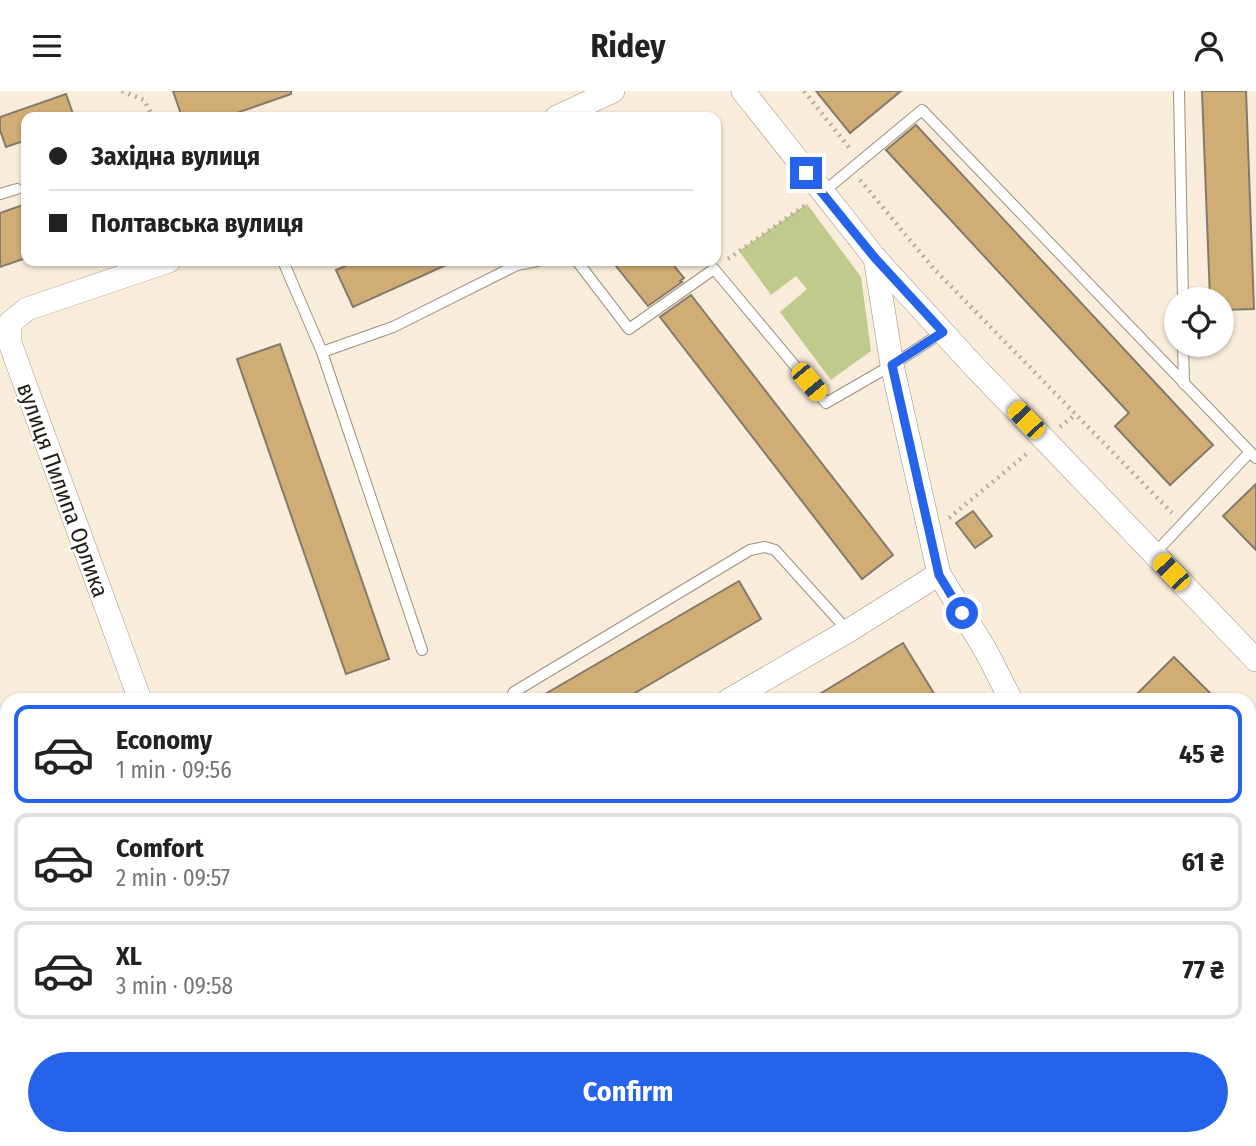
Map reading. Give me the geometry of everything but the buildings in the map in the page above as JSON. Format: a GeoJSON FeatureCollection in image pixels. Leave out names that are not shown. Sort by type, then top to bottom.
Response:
{"type":"FeatureCollection","features":[{"type":"Feature","properties":{"kind":"street"},"geometry":{"type":"LineString","coordinates":[[567,112],[614,91]]}},
{"type":"Feature","properties":{"kind":"street"},"geometry":{"type":"LineString","coordinates":[[743,91],[875,258],[1256,660]]}},
{"type":"Feature","properties":{"kind":"street"},"geometry":{"type":"LineString","coordinates":[[875,258],[892,365],[939,575],[1008,693]]}},
{"type":"Feature","properties":{"kind":"street","name":"вулиця Пилипа Орлика"},"geometry":{"type":"LineString","coordinates":[[137,693],[10,343],[10,323],[27,309],[154,266]]}},
{"type":"Feature","properties":{"kind":"street"},"geometry":{"type":"LineString","coordinates":[[741,693],[939,575]]}},
{"type":"Feature","properties":{"kind":"lane"},"geometry":{"type":"LineString","coordinates":[[1179,91],[1183,287]]}},
{"type":"Feature","properties":{"kind":"lane"},"geometry":{"type":"LineString","coordinates":[[822,193],[922,110],[1253,455],[1154,554]]}},
{"type":"Feature","properties":{"kind":"lane"},"geometry":{"type":"LineString","coordinates":[[0,194],[18,189]]}},
{"type":"Feature","properties":{"kind":"lane"},"geometry":{"type":"LineString","coordinates":[[285,266],[322,352],[422,650]]}},
{"type":"Feature","properties":{"kind":"lane"},"geometry":{"type":"LineString","coordinates":[[322,352],[393,327],[515,266]]}},
{"type":"Feature","properties":{"kind":"lane"},"geometry":{"type":"LineString","coordinates":[[581,266],[629,329],[714,269],[826,403],[943,332]]}},
{"type":"Feature","properties":{"kind":"lane"},"geometry":{"type":"LineString","coordinates":[[1184,357],[1184,384]]}},
{"type":"Feature","properties":{"kind":"lane"},"geometry":{"type":"LineString","coordinates":[[514,693],[750,550],[765,547],[775,550],[848,631]]}},
{"type":"Feature","properties":{"kind":"path"},"geometry":{"type":"LineString","coordinates":[[122,91],[144,100],[150,112]]}},
{"type":"Feature","properties":{"kind":"path"},"geometry":{"type":"LineString","coordinates":[[804,91],[934,269],[1183,524]]}},
{"type":"Feature","properties":{"kind":"path"},"geometry":{"type":"LineString","coordinates":[[721,264],[822,193]]}},
{"type":"Feature","properties":{"kind":"path"},"geometry":{"type":"LineString","coordinates":[[714,269],[718,266]]}},
{"type":"Feature","properties":{"kind":"path"},"geometry":{"type":"LineString","coordinates":[[929,534],[1076,414]]}},
{"type":"Feature","properties":{"kind":"green space"},"geometry":{"type":"Polygon","coordinates":[[[807,204],[861,277],[871,351],[831,380],[780,312],[807,289],[796,276],[771,295],[739,251],[807,204]]]}},
{"type":"Feature","properties":{"kind":"route"},"geometry":{"type":"LineString","coordinates":[[806,173],[875,258],[943,332],[892,365],[939,575],[962,613]]}}]}
